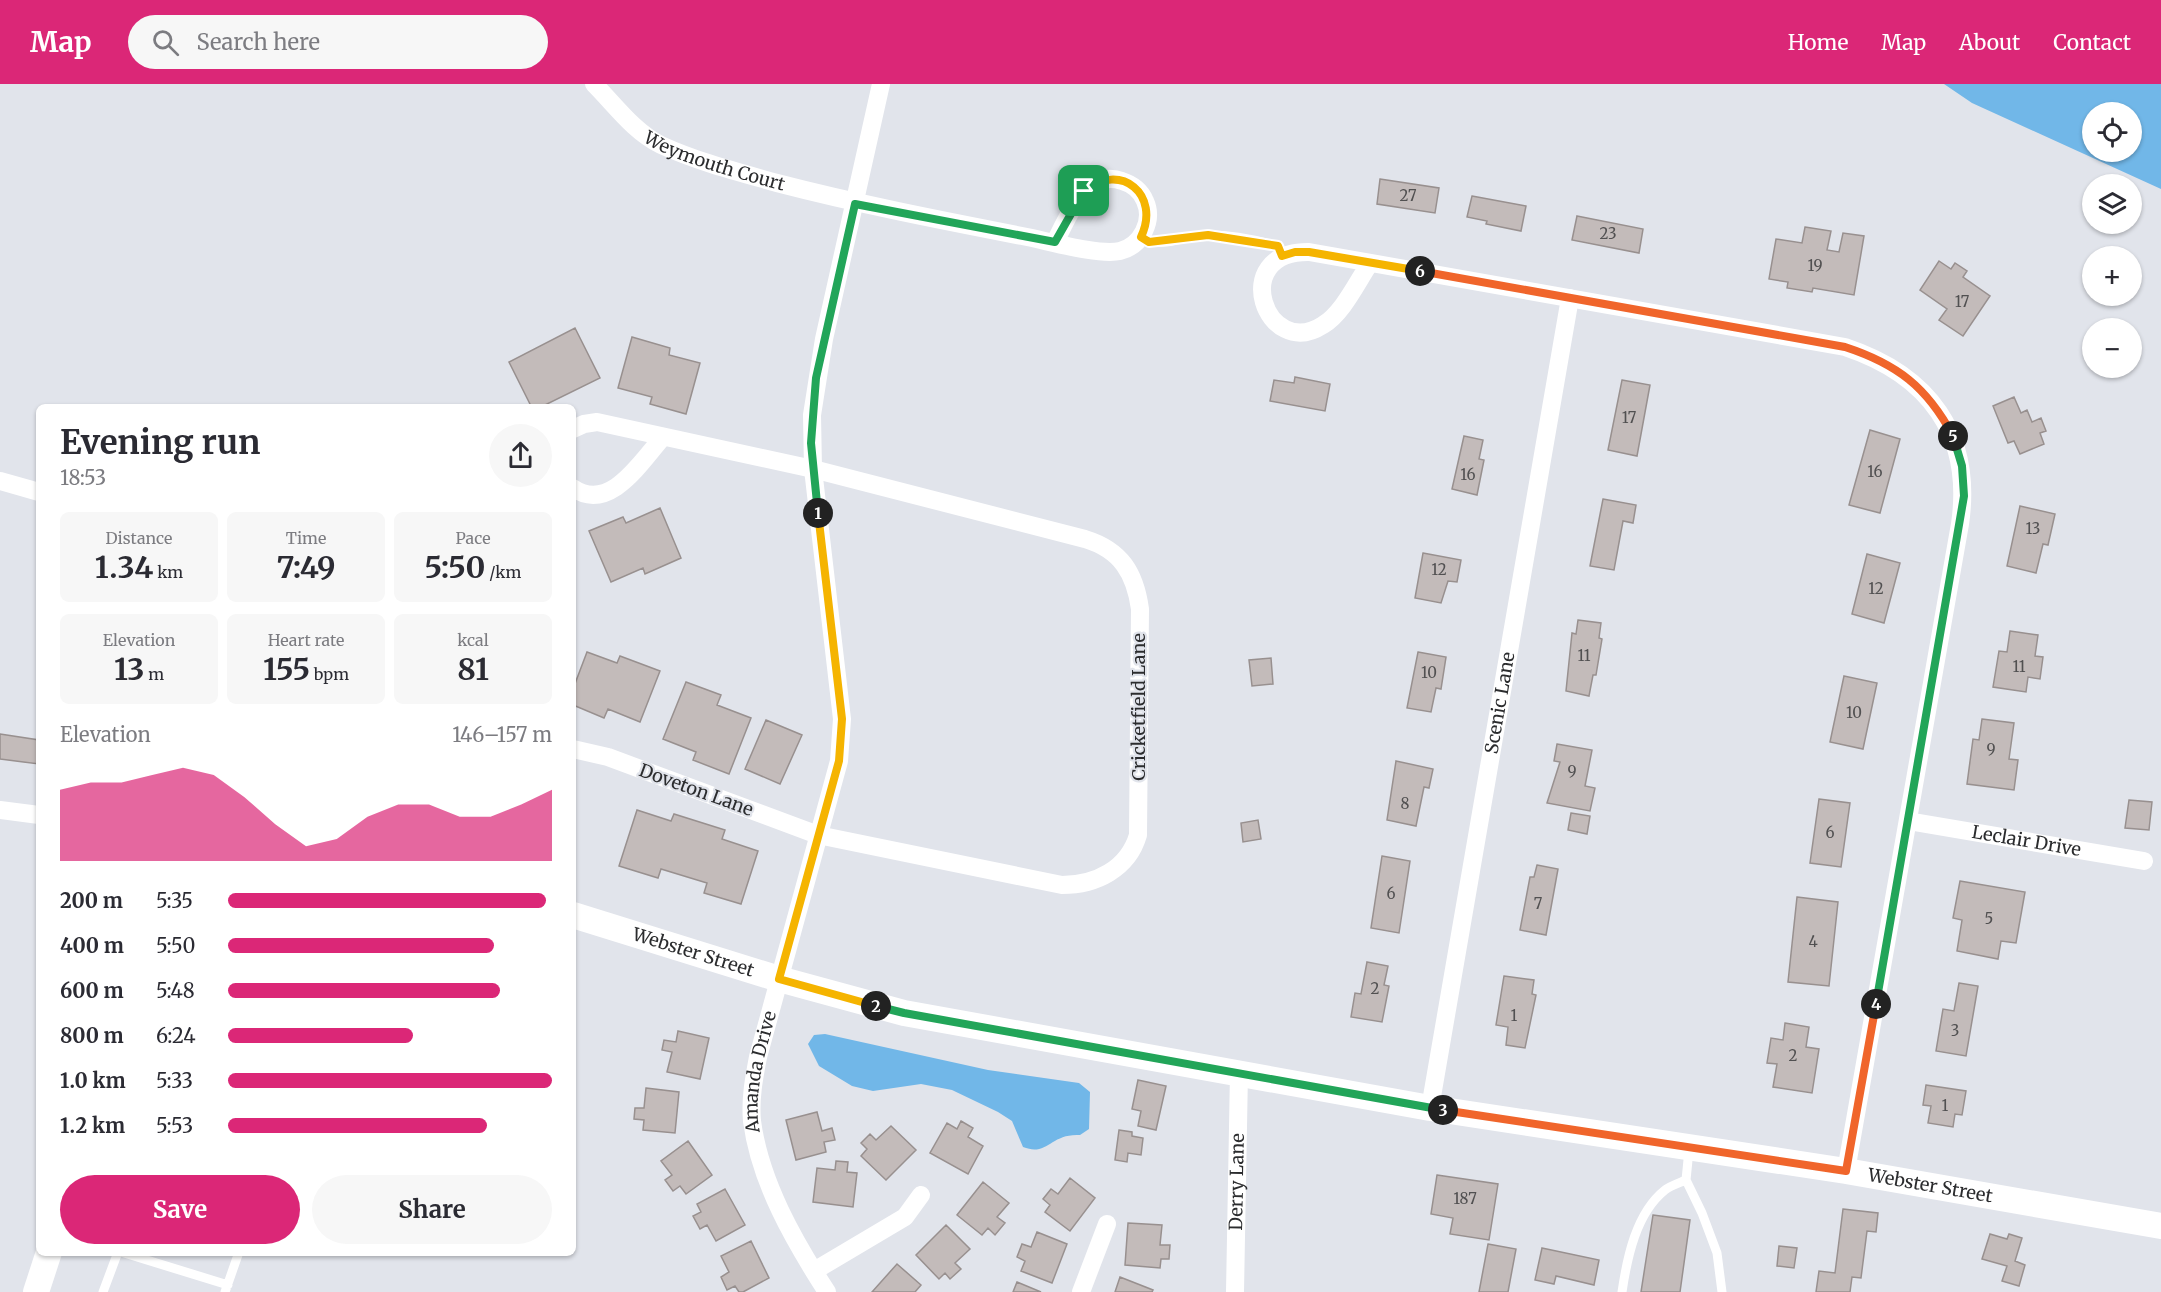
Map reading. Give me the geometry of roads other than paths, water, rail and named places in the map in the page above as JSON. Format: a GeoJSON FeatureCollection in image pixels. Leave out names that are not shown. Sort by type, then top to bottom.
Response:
{"type":"FeatureCollection","features":[{"type":"Feature","properties":{"kind":"main road","name":"Webster Street"},"geometry":{"type":"LineString","coordinates":[[576,916],[779,979],[904,1013],[1430,1108],[1846,1171],[2161,1226]]}},
{"type":"Feature","properties":{"kind":"main road"},"geometry":{"type":"LineString","coordinates":[[36,1292],[48,1256]]}},
{"type":"Feature","properties":{"kind":"street","name":"Weymouth Court"},"geometry":{"type":"LineString","coordinates":[[594,84],[635,128],[658,143],[714,166],[855,204],[1055,242]]}},
{"type":"Feature","properties":{"kind":"street","name":"Amanda Drive"},"geometry":{"type":"LineString","coordinates":[[827,1292],[813,1271],[769,1183],[758,1150],[752,1119],[752,1090],[758,1057],[839,761],[842,719],[811,434],[816,378],[881,84]]}},
{"type":"Feature","properties":{"kind":"street"},"geometry":{"type":"LineString","coordinates":[[1105,179],[1118,179],[1129,183],[1145,202],[1148,214],[1141,237],[1122,251],[1111,252],[1055,242],[1084,191],[1094,183],[1105,179]]}},
{"type":"Feature","properties":{"kind":"street"},"geometry":{"type":"LineString","coordinates":[[1370,262],[1333,316],[1312,330],[1299,332],[1276,323],[1262,301],[1264,276],[1282,256],[1295,252],[1309,252],[1370,262],[1845,347],[1874,357],[1900,372],[1923,390],[1940,413],[1952,436],[1962,466],[1964,496],[1846,1171]]}},
{"type":"Feature","properties":{"kind":"street","name":"Scenic Lane"},"geometry":{"type":"LineString","coordinates":[[1430,1108],[1570,298]]}},
{"type":"Feature","properties":{"kind":"street","name":"Cricketfield Lane"},"geometry":{"type":"LineString","coordinates":[[576,428],[584,424],[597,423],[813,469],[1098,543],[1118,555],[1126,564],[1136,585],[1140,609],[1138,835],[1134,848],[1122,863],[1092,882],[1062,885],[818,835]]}},
{"type":"Feature","properties":{"kind":"street"},"geometry":{"type":"LineString","coordinates":[[576,489],[589,495],[611,491],[620,485],[663,437]]}},
{"type":"Feature","properties":{"kind":"street"},"geometry":{"type":"LineString","coordinates":[[0,482],[36,491]]}},
{"type":"Feature","properties":{"kind":"street","name":"Doveton Lane"},"geometry":{"type":"LineString","coordinates":[[576,750],[608,757],[818,835]]}},
{"type":"Feature","properties":{"kind":"street"},"geometry":{"type":"LineString","coordinates":[[0,810],[36,815]]}},
{"type":"Feature","properties":{"kind":"street","name":"Leclair Drive"},"geometry":{"type":"LineString","coordinates":[[1908,821],[2144,861]]}},
{"type":"Feature","properties":{"kind":"street","name":"Derry Lane"},"geometry":{"type":"LineString","coordinates":[[1235,1292],[1239,1072]]}},
{"type":"Feature","properties":{"kind":"street"},"geometry":{"type":"LineString","coordinates":[[813,1271],[905,1217],[921,1195]]}},
{"type":"Feature","properties":{"kind":"street"},"geometry":{"type":"LineString","coordinates":[[1081,1292],[1107,1224]]}},
{"type":"Feature","properties":{"kind":"lane"},"geometry":{"type":"LineString","coordinates":[[1141,237],[1155,243],[1199,236],[1224,236],[1278,246],[1282,256]]}},
{"type":"Feature","properties":{"kind":"lane"},"geometry":{"type":"LineString","coordinates":[[1690,1147],[1686,1180],[1702,1213],[1717,1253],[1722,1292]]}},
{"type":"Feature","properties":{"kind":"lane"},"geometry":{"type":"LineString","coordinates":[[1622,1292],[1625,1269],[1643,1215],[1665,1190],[1686,1180]]}},
{"type":"Feature","properties":{"kind":"lane"},"geometry":{"type":"LineString","coordinates":[[103,1292],[118,1256]]}},
{"type":"Feature","properties":{"kind":"lane"},"geometry":{"type":"LineString","coordinates":[[132,1256],[227,1288],[238,1256]]}},
{"type":"Feature","properties":{"kind":"water"},"geometry":{"type":"Polygon","coordinates":[[[1944,84],[2161,84],[2161,189],[2142,180],[2142,174],[2128,174],[2102,162],[2142,162],[2142,102],[2082,102],[2082,153],[1972,103],[1944,84]]]}},
{"type":"Feature","properties":{"kind":"water"},"geometry":{"type":"Polygon","coordinates":[[[825,1034],[988,1070],[1079,1083],[1090,1092],[1089,1129],[1080,1135],[1062,1137],[1044,1147],[1031,1149],[1023,1147],[1012,1121],[952,1090],[921,1084],[873,1091],[852,1086],[819,1066],[808,1044],[814,1035],[825,1034]]]}}]}
